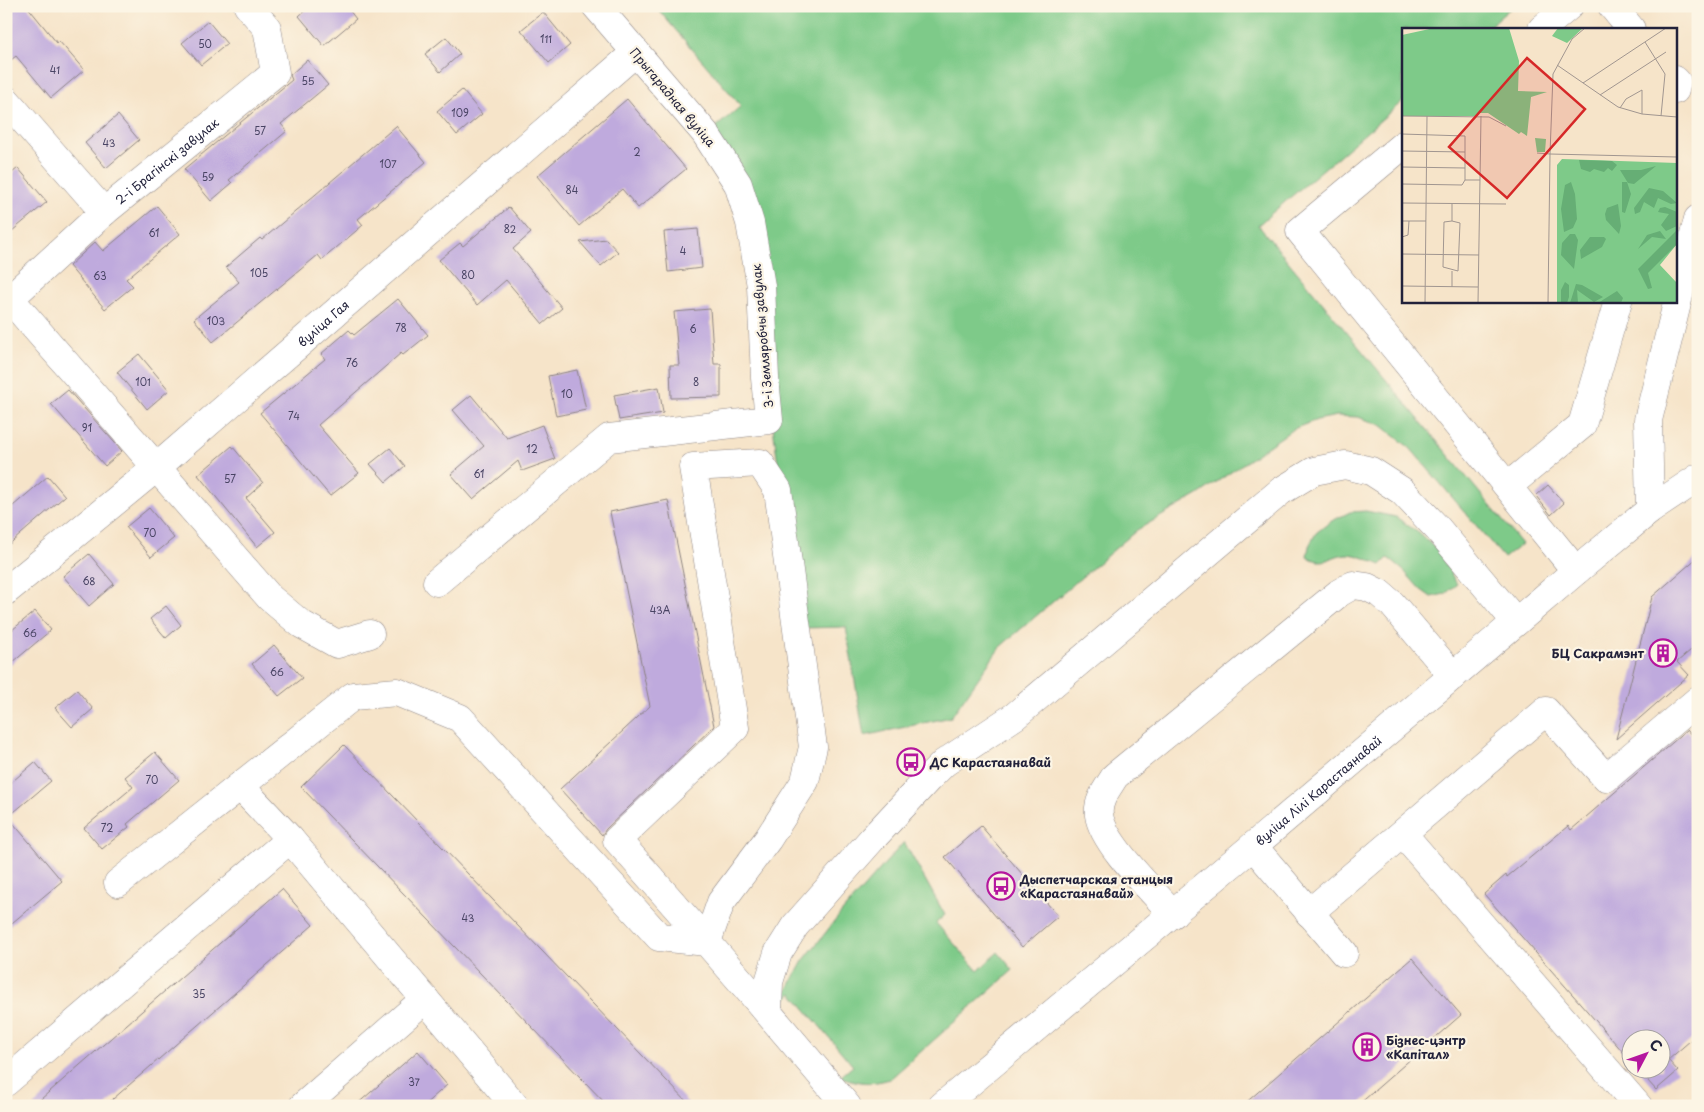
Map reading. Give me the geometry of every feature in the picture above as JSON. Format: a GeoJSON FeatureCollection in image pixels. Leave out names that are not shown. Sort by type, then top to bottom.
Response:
{"type":"FeatureCollection","features":[{"type":"Feature","properties":{"kind":"street","name":"2-і Брагінскі завулак"},"geometry":{"type":"LineString","coordinates":[[8,300],[104,212],[275,73],[267,28],[248,6]]}},
{"type":"Feature","properties":{"kind":"street","name":"Прыгарадная вуліца"},"geometry":{"type":"LineString","coordinates":[[596,6],[713,144],[738,184],[750,223]]}},
{"type":"Feature","properties":{"kind":"street"},"geometry":{"type":"LineString","coordinates":[[1543,28],[1569,6]]}},
{"type":"Feature","properties":{"kind":"street"},"geometry":{"type":"LineString","coordinates":[[1612,6],[1630,28]]}},
{"type":"Feature","properties":{"kind":"street","name":"вуліца Гая"},"geometry":{"type":"LineString","coordinates":[[6,591],[156,468],[636,52]]}},
{"type":"Feature","properties":{"kind":"street"},"geometry":{"type":"LineString","coordinates":[[6,100],[104,212]]}},
{"type":"Feature","properties":{"kind":"street"},"geometry":{"type":"LineString","coordinates":[[1402,146],[1300,231],[1576,571]]}},
{"type":"Feature","properties":{"kind":"street"},"geometry":{"type":"LineString","coordinates":[[1650,510],[1648,420],[1698,219]]}},
{"type":"Feature","properties":{"kind":"street","name":"3-і Земляробчы завулак"},"geometry":{"type":"LineString","coordinates":[[437,582],[609,438],[769,420],[761,286],[750,223]]}},
{"type":"Feature","properties":{"kind":"street"},"geometry":{"type":"LineString","coordinates":[[8,300],[270,598],[301,624],[337,644],[370,634]]}},
{"type":"Feature","properties":{"kind":"street"},"geometry":{"type":"LineString","coordinates":[[1508,486],[1582,425],[1618,302]]}},
{"type":"Feature","properties":{"kind":"street"},"geometry":{"type":"LineString","coordinates":[[707,942],[721,902],[768,839],[805,781],[813,747],[778,490],[760,463],[693,467],[735,728],[617,840],[707,942],[768,1011],[847,1106]]}},
{"type":"Feature","properties":{"kind":"street"},"geometry":{"type":"LineString","coordinates":[[768,1011],[769,982],[778,953],[795,926],[938,768],[1015,716],[1280,491],[1314,471],[1345,465],[1371,471],[1402,491],[1438,529],[1516,622]]}},
{"type":"Feature","properties":{"kind":"street","name":"вуліца Лілі Карастаянавай"},"geometry":{"type":"LineString","coordinates":[[942,1106],[1173,914],[1576,571],[1650,510],[1698,478]]}},
{"type":"Feature","properties":{"kind":"street"},"geometry":{"type":"LineString","coordinates":[[1173,914],[1117,850],[1107,835],[1099,814],[1101,798],[1115,776],[1339,593],[1353,585],[1367,586],[1392,604],[1453,676]]}},
{"type":"Feature","properties":{"kind":"street"},"geometry":{"type":"LineString","coordinates":[[118,883],[353,696],[397,692],[460,718],[660,937],[707,942]]}},
{"type":"Feature","properties":{"kind":"street"},"geometry":{"type":"LineString","coordinates":[[1310,913],[1546,711],[1606,778],[1698,700]]}},
{"type":"Feature","properties":{"kind":"street"},"geometry":{"type":"LineString","coordinates":[[240,786],[290,839],[515,1106]]}},
{"type":"Feature","properties":{"kind":"street"},"geometry":{"type":"LineString","coordinates":[[1403,834],[1638,1106]]}},
{"type":"Feature","properties":{"kind":"street"},"geometry":{"type":"LineString","coordinates":[[6,1082],[290,839]]}},
{"type":"Feature","properties":{"kind":"street"},"geometry":{"type":"LineString","coordinates":[[1253,846],[1344,953]]}},
{"type":"Feature","properties":{"kind":"street"},"geometry":{"type":"LineString","coordinates":[[303,1106],[425,999]]}},
{"type":"Feature","properties":{"kind":"green space"},"geometry":{"type":"Polygon","coordinates":[[[655,6],[1513,6],[1487,28],[1402,28],[1402,102],[1258,225],[1522,544],[1504,558],[1410,448],[1381,425],[1358,417],[1337,416],[1317,420],[1293,429],[1198,495],[1137,530],[1001,646],[951,717],[864,736],[846,627],[800,628],[772,419],[764,286],[709,133],[741,106],[655,6]]]}},
{"type":"Feature","properties":{"kind":"green space"},"geometry":{"type":"Polygon","coordinates":[[[1366,511],[1396,517],[1420,534],[1437,550],[1457,584],[1445,594],[1431,597],[1388,558],[1381,565],[1351,554],[1323,561],[1307,556],[1309,546],[1316,533],[1330,522],[1350,512],[1366,511]]]}},
{"type":"Feature","properties":{"kind":"green space"},"geometry":{"type":"Polygon","coordinates":[[[904,842],[945,915],[936,923],[978,971],[998,952],[1013,970],[890,1079],[870,1083],[860,1082],[840,1077],[853,1066],[792,993],[779,1005],[803,961],[842,912],[904,842]]]}},
{"type":"Feature","properties":{"kind":"building"},"geometry":{"type":"Polygon","coordinates":[[[6,6],[27,6],[57,43],[59,41],[84,70],[51,98],[16,56],[6,64],[6,6]]]}},
{"type":"Feature","properties":{"kind":"building"},"geometry":{"type":"Polygon","coordinates":[[[310,6],[346,6],[356,19],[324,46],[299,16],[310,6]]]}},
{"type":"Feature","properties":{"kind":"building"},"geometry":{"type":"Polygon","coordinates":[[[543,12],[570,45],[549,63],[521,30],[543,12]]]}},
{"type":"Feature","properties":{"kind":"building"},"geometry":{"type":"Polygon","coordinates":[[[208,21],[227,44],[201,65],[182,43],[208,21]]]}},
{"type":"Feature","properties":{"kind":"building"},"geometry":{"type":"Polygon","coordinates":[[[446,37],[460,54],[440,72],[425,54],[446,37]]]}},
{"type":"Feature","properties":{"kind":"building"},"geometry":{"type":"Polygon","coordinates":[[[307,60],[328,85],[281,124],[287,131],[229,180],[232,183],[211,201],[184,169],[292,80],[290,75],[307,60]]]}},
{"type":"Feature","properties":{"kind":"building"},"geometry":{"type":"Polygon","coordinates":[[[462,90],[482,114],[457,135],[437,111],[462,90]]]}},
{"type":"Feature","properties":{"kind":"building"},"geometry":{"type":"Polygon","coordinates":[[[627,99],[686,169],[638,208],[622,189],[579,226],[537,176],[627,99]]]}},
{"type":"Feature","properties":{"kind":"building"},"geometry":{"type":"Polygon","coordinates":[[[118,115],[139,140],[106,168],[85,143],[118,115]]]}},
{"type":"Feature","properties":{"kind":"building"},"geometry":{"type":"Polygon","coordinates":[[[396,126],[426,162],[358,219],[363,225],[322,260],[318,255],[213,342],[194,319],[239,282],[226,267],[260,238],[262,240],[396,126]]]}},
{"type":"Feature","properties":{"kind":"building"},"geometry":{"type":"Polygon","coordinates":[[[18,168],[47,202],[6,236],[6,178],[18,168]]]}},
{"type":"Feature","properties":{"kind":"building"},"geometry":{"type":"Polygon","coordinates":[[[157,206],[180,234],[126,279],[133,286],[105,309],[69,266],[95,242],[103,251],[157,206]]]}},
{"type":"Feature","properties":{"kind":"building"},"geometry":{"type":"Polygon","coordinates":[[[509,207],[531,233],[513,249],[562,308],[543,324],[506,280],[477,305],[439,260],[460,243],[463,246],[509,207]]]}},
{"type":"Feature","properties":{"kind":"building"},"geometry":{"type":"Polygon","coordinates":[[[698,229],[702,268],[668,272],[664,232],[698,229]]]}},
{"type":"Feature","properties":{"kind":"building"},"geometry":{"type":"Polygon","coordinates":[[[606,239],[618,252],[601,266],[580,242],[606,239]]]}},
{"type":"Feature","properties":{"kind":"building"},"geometry":{"type":"Polygon","coordinates":[[[398,299],[428,335],[403,355],[401,353],[318,425],[359,473],[330,496],[260,413],[325,359],[321,354],[349,330],[354,335],[398,299]]]}},
{"type":"Feature","properties":{"kind":"building"},"geometry":{"type":"Polygon","coordinates":[[[710,309],[714,364],[721,364],[721,397],[671,398],[670,365],[679,365],[674,312],[710,309]]]}},
{"type":"Feature","properties":{"kind":"building"},"geometry":{"type":"Polygon","coordinates":[[[139,354],[169,390],[147,409],[117,372],[139,354]]]}},
{"type":"Feature","properties":{"kind":"building"},"geometry":{"type":"Polygon","coordinates":[[[577,370],[586,410],[556,416],[548,376],[577,370]]]}},
{"type":"Feature","properties":{"kind":"building"},"geometry":{"type":"Polygon","coordinates":[[[659,387],[663,413],[619,420],[614,395],[659,387]]]}},
{"type":"Feature","properties":{"kind":"building"},"geometry":{"type":"Polygon","coordinates":[[[68,390],[122,451],[105,466],[51,404],[68,390]]]}},
{"type":"Feature","properties":{"kind":"building"},"geometry":{"type":"Polygon","coordinates":[[[471,395],[507,438],[542,425],[555,459],[522,471],[518,461],[473,499],[451,474],[484,446],[453,410],[471,395]]]}},
{"type":"Feature","properties":{"kind":"building"},"geometry":{"type":"Polygon","coordinates":[[[232,446],[263,483],[246,498],[275,532],[257,547],[198,475],[232,446]]]}},
{"type":"Feature","properties":{"kind":"building"},"geometry":{"type":"Polygon","coordinates":[[[390,448],[405,466],[386,482],[370,464],[390,448]]]}},
{"type":"Feature","properties":{"kind":"building"},"geometry":{"type":"Polygon","coordinates":[[[48,476],[65,496],[6,547],[6,512],[48,476]]]}},
{"type":"Feature","properties":{"kind":"building"},"geometry":{"type":"Polygon","coordinates":[[[1548,485],[1564,503],[1551,515],[1536,496],[1548,485]]]}},
{"type":"Feature","properties":{"kind":"building"},"geometry":{"type":"Polygon","coordinates":[[[668,500],[714,726],[606,829],[602,835],[560,789],[650,706],[610,512],[668,500]]]}},
{"type":"Feature","properties":{"kind":"building"},"geometry":{"type":"Polygon","coordinates":[[[149,508],[174,538],[151,557],[126,527],[149,508]]]}},
{"type":"Feature","properties":{"kind":"building"},"geometry":{"type":"Polygon","coordinates":[[[89,554],[114,584],[89,606],[63,576],[89,554]]]}},
{"type":"Feature","properties":{"kind":"building","name":"БЦ Сакрамэнт"},"geometry":{"type":"Polygon","coordinates":[[[1698,557],[1698,644],[1677,662],[1689,675],[1616,739],[1652,597],[1698,557]]]}},
{"type":"Feature","properties":{"kind":"building"},"geometry":{"type":"Polygon","coordinates":[[[166,606],[181,625],[166,638],[150,619],[166,606]]]}},
{"type":"Feature","properties":{"kind":"building"},"geometry":{"type":"Polygon","coordinates":[[[35,611],[51,630],[6,668],[6,635],[35,611]]]}},
{"type":"Feature","properties":{"kind":"building"},"geometry":{"type":"Polygon","coordinates":[[[274,645],[302,678],[279,696],[252,664],[274,645]]]}},
{"type":"Feature","properties":{"kind":"building"},"geometry":{"type":"Polygon","coordinates":[[[77,690],[93,709],[72,727],[55,708],[77,690]]]}},
{"type":"Feature","properties":{"kind":"building"},"geometry":{"type":"Polygon","coordinates":[[[1687,730],[1698,743],[1698,1034],[1672,1057],[1672,1030],[1622,1030],[1622,1051],[1484,894],[1568,826],[1571,830],[1687,730]]]}},
{"type":"Feature","properties":{"kind":"building"},"geometry":{"type":"Polygon","coordinates":[[[344,745],[691,1106],[608,1106],[301,787],[344,745]]]}},
{"type":"Feature","properties":{"kind":"building"},"geometry":{"type":"Polygon","coordinates":[[[155,752],[179,780],[127,824],[129,827],[102,849],[84,828],[133,787],[125,777],[155,752]]]}},
{"type":"Feature","properties":{"kind":"building"},"geometry":{"type":"Polygon","coordinates":[[[35,762],[51,781],[8,817],[62,881],[6,928],[6,787],[35,762]]]}},
{"type":"Feature","properties":{"kind":"building","name":"Дыспетчарская станцыя «Карастаянавай»"},"geometry":{"type":"Polygon","coordinates":[[[981,826],[1058,916],[1022,947],[945,857],[981,826]]]}},
{"type":"Feature","properties":{"kind":"building"},"geometry":{"type":"Polygon","coordinates":[[[282,889],[313,925],[105,1106],[33,1106],[282,889]]]}},
{"type":"Feature","properties":{"kind":"building","name":"Бізнес-цэнтр «Капітал»"},"geometry":{"type":"Polygon","coordinates":[[[1412,958],[1461,1015],[1357,1106],[1242,1106],[1412,958]]]}},
{"type":"Feature","properties":{"kind":"building"},"geometry":{"type":"Polygon","coordinates":[[[418,1051],[447,1085],[423,1106],[355,1106],[418,1051]]]}},
{"type":"Feature","properties":{"kind":"building"},"geometry":{"type":"Polygon","coordinates":[[[1672,1064],[1678,1071],[1672,1076],[1672,1064]]]}},
{"type":"Feature","properties":{"kind":"building"},"geometry":{"type":"Polygon","coordinates":[[[1647,1080],[1668,1080],[1656,1090],[1647,1080]]]}},
{"type":"Feature","properties":{"kind":"place","name":"БЦ Сакрамэнт"},"geometry":{"type":"Point","coordinates":[1663,653]}},
{"type":"Feature","properties":{"kind":"place","name":"ДС Карастаянавай"},"geometry":{"type":"Point","coordinates":[911,762]}},
{"type":"Feature","properties":{"kind":"place","name":"Дыспетчарская станцыя «Карастаянавай»"},"geometry":{"type":"Point","coordinates":[1001,886]}},
{"type":"Feature","properties":{"kind":"place","name":"Бізнес-цэнтр «Капітал»"},"geometry":{"type":"Point","coordinates":[1367,1047]}}]}
